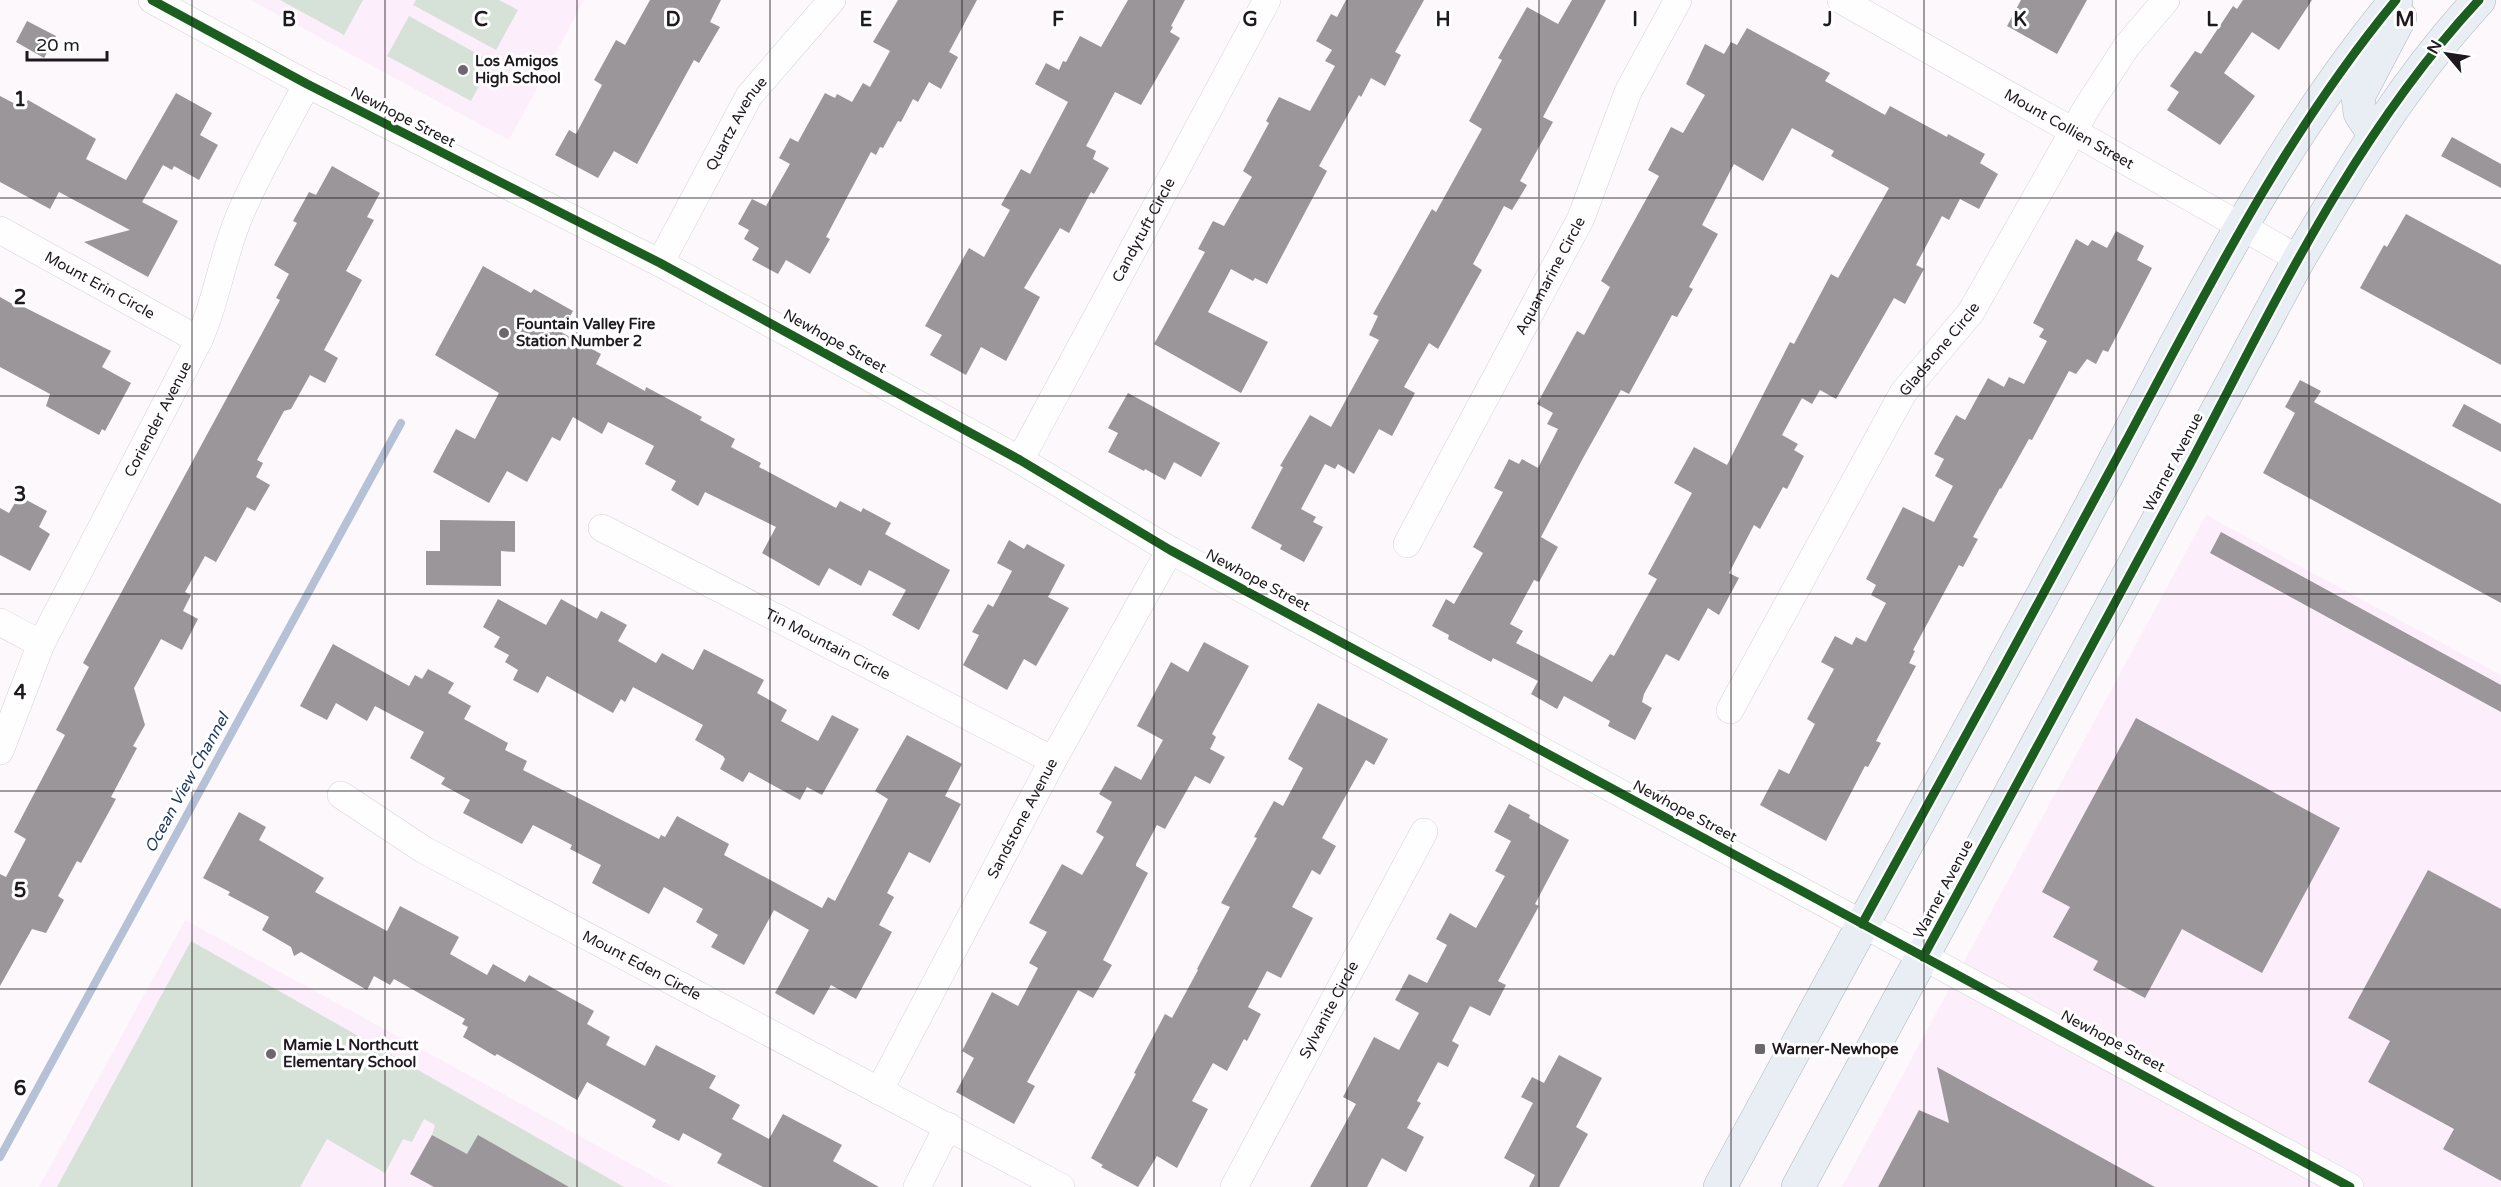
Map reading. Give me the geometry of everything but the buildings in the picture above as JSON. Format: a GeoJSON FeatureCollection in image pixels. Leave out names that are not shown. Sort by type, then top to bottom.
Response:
{"type":"FeatureCollection","features":[{"type":"Feature","properties":{"kind":"main road"},"geometry":{"type":"LineString","coordinates":[[1720,1187],[1862,924],[2007,664],[2241,227],[2310,116],[2362,41],[2396,0]]}},
{"type":"Feature","properties":{"kind":"main road"},"geometry":{"type":"LineString","coordinates":[[2374,134],[2360,113],[2358,97],[2410,0]]}},
{"type":"Feature","properties":{"kind":"main road","name":"Warner Avenue"},"geometry":{"type":"LineString","coordinates":[[1798,1187],[2299,259],[2374,134],[2446,36],[2479,0]]}},
{"type":"Feature","properties":{"kind":"street","name":"Newhope Street"},"geometry":{"type":"LineString","coordinates":[[152,0],[307,84],[660,263],[1020,460],[1170,550],[2226,1118],[2350,1187]]}},
{"type":"Feature","properties":{"kind":"street","name":"Quartz Avenue"},"geometry":{"type":"LineString","coordinates":[[660,263],[749,96],[832,0]]}},
{"type":"Feature","properties":{"kind":"street","name":"Candytuft Circle"},"geometry":{"type":"LineString","coordinates":[[1020,460],[1267,0]]}},
{"type":"Feature","properties":{"kind":"street","name":"Aquamarine Circle"},"geometry":{"type":"LineString","coordinates":[[1407,544],[1581,218],[1628,92],[1678,0]]}},
{"type":"Feature","properties":{"kind":"street","name":"Gladstone Circle"},"geometry":{"type":"LineString","coordinates":[[1730,710],[1903,393],[1971,312],[2072,131],[2126,47],[2166,0]]}},
{"type":"Feature","properties":{"kind":"street","name":"Mount Collien Street"},"geometry":{"type":"LineString","coordinates":[[1846,1],[2299,259]]}},
{"type":"Feature","properties":{"kind":"street","name":"Coriender Avenue"},"geometry":{"type":"LineString","coordinates":[[0,751],[41,644],[199,340],[210,316],[223,259],[239,216],[307,84]]}},
{"type":"Feature","properties":{"kind":"street","name":"Mount Erin Circle"},"geometry":{"type":"LineString","coordinates":[[0,230],[199,340]]}},
{"type":"Feature","properties":{"kind":"street","name":"Tin Mountain Circle"},"geometry":{"type":"LineString","coordinates":[[602,528],[1053,760]]}},
{"type":"Feature","properties":{"kind":"street","name":"Sandstone Avenue"},"geometry":{"type":"LineString","coordinates":[[879,1091],[1053,760],[1170,550]]}},
{"type":"Feature","properties":{"kind":"street"},"geometry":{"type":"LineString","coordinates":[[0,622],[41,644]]}},
{"type":"Feature","properties":{"kind":"street","name":"Mount Eden Circle"},"geometry":{"type":"LineString","coordinates":[[341,795],[424,850],[1061,1187]]}},
{"type":"Feature","properties":{"kind":"street","name":"Sylvanite Circle"},"geometry":{"type":"LineString","coordinates":[[1234,1187],[1424,832]]}},
{"type":"Feature","properties":{"kind":"street"},"geometry":{"type":"LineString","coordinates":[[917,1187],[948,1126]]}},
{"type":"Feature","properties":{"kind":"shaded area","name":"Los Amigos High School"},"geometry":{"type":"Polygon","coordinates":[[[251,0],[584,0],[509,140],[251,0]]]}},
{"type":"Feature","properties":{"kind":"shaded area"},"geometry":{"type":"Polygon","coordinates":[[[280,0],[363,0],[344,35],[280,0]]]}},
{"type":"Feature","properties":{"kind":"shaded area"},"geometry":{"type":"Polygon","coordinates":[[[416,0],[499,0],[518,10],[496,50],[413,5],[416,0]]]}},
{"type":"Feature","properties":{"kind":"shaded area"},"geometry":{"type":"Polygon","coordinates":[[[409,16],[492,62],[471,101],[387,56],[409,16]]]}},
{"type":"Feature","properties":{"kind":"shaded area"},"geometry":{"type":"Polygon","coordinates":[[[2206,515],[2501,675],[2501,1187],[1842,1187],[2206,515]]]}},
{"type":"Feature","properties":{"kind":"shaded area","name":"Mamie L Northcutt Elementary School"},"geometry":{"type":"Polygon","coordinates":[[[185,920],[673,1187],[39,1187],[185,920]]]}},
{"type":"Feature","properties":{"kind":"shaded area","name":"Mamie L Northcutt Elementary School"},"geometry":{"type":"Polygon","coordinates":[[[191,941],[624,1187],[546,1187],[465,1153],[432,1135],[435,1125],[424,1119],[412,1142],[403,1139],[385,1173],[327,1139],[300,1187],[57,1187],[191,941]]]}},
{"type":"Feature","properties":{"kind":"waterway","name":"Ocean View Channel"},"geometry":{"type":"LineString","coordinates":[[0,1157],[401,423]]}},
{"type":"Feature","properties":{"kind":"cycle path"},"geometry":{"type":"LineString","coordinates":[[152,0],[307,84],[660,263],[1020,460],[1170,550],[2350,1187]]}},
{"type":"Feature","properties":{"kind":"cycle path"},"geometry":{"type":"LineString","coordinates":[[1862,924],[2250,214],[2318,104],[2396,0]]}},
{"type":"Feature","properties":{"kind":"cycle path"},"geometry":{"type":"LineString","coordinates":[[1923,957],[2320,221],[2394,106],[2434,51],[2479,0]]}},
{"type":"Feature","properties":{"kind":"place","name":"Los Amigos High School"},"geometry":{"type":"Point","coordinates":[463,70]}},
{"type":"Feature","properties":{"kind":"place","name":"Fountain Valley Fire Station Number 2"},"geometry":{"type":"Point","coordinates":[504,333]}},
{"type":"Feature","properties":{"kind":"place","name":"Warner-Newhope"},"geometry":{"type":"Point","coordinates":[1760,1049]}},
{"type":"Feature","properties":{"kind":"place","name":"Mamie L Northcutt Elementary School"},"geometry":{"type":"Point","coordinates":[271,1054]}}]}
